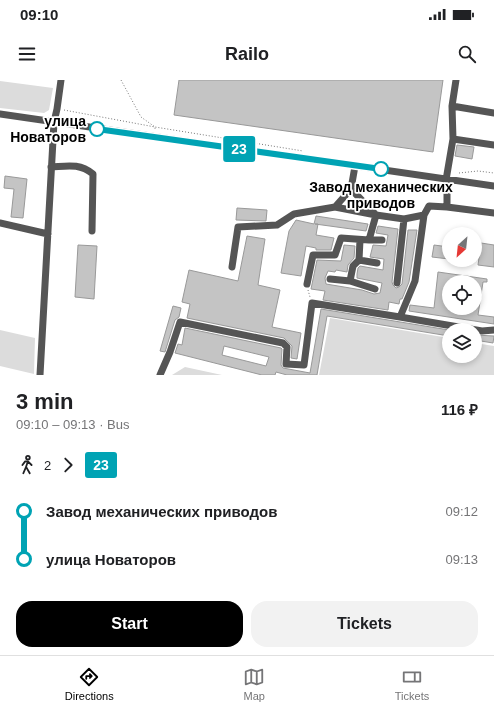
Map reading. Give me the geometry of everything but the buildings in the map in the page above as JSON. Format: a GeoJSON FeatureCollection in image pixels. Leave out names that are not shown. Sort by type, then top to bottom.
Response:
{"type":"FeatureCollection","features":[{"type":"Feature","properties":{"kind":"street"},"geometry":{"type":"LineString","coordinates":[[40,375],[54,122],[61,80]]}},
{"type":"Feature","properties":{"kind":"street"},"geometry":{"type":"LineString","coordinates":[[447,207],[446,180],[453,139],[452,106],[456,80]]}},
{"type":"Feature","properties":{"kind":"street"},"geometry":{"type":"LineString","coordinates":[[452,106],[494,113]]}},
{"type":"Feature","properties":{"kind":"street"},"geometry":{"type":"LineString","coordinates":[[0,114],[494,186]]}},
{"type":"Feature","properties":{"kind":"street"},"geometry":{"type":"LineString","coordinates":[[453,139],[494,145]]}},
{"type":"Feature","properties":{"kind":"street"},"geometry":{"type":"LineString","coordinates":[[51,167],[75,165],[86,168],[93,174],[92,230]]}},
{"type":"Feature","properties":{"kind":"street"},"geometry":{"type":"LineString","coordinates":[[335,207],[351,189],[355,166]]}},
{"type":"Feature","properties":{"kind":"street"},"geometry":{"type":"LineString","coordinates":[[351,189],[376,215]]}},
{"type":"Feature","properties":{"kind":"street"},"geometry":{"type":"LineString","coordinates":[[400,317],[415,282],[424,215],[429,206],[447,207],[494,214]]}},
{"type":"Feature","properties":{"kind":"street"},"geometry":{"type":"LineString","coordinates":[[232,267],[238,227],[277,225],[294,214],[335,207],[404,219],[424,215]]}},
{"type":"Feature","properties":{"kind":"street"},"geometry":{"type":"LineString","coordinates":[[369,240],[376,215]]}},
{"type":"Feature","properties":{"kind":"street"},"geometry":{"type":"LineString","coordinates":[[397,283],[404,219]]}},
{"type":"Feature","properties":{"kind":"street"},"geometry":{"type":"LineString","coordinates":[[0,223],[48,234]]}},
{"type":"Feature","properties":{"kind":"street"},"geometry":{"type":"LineString","coordinates":[[307,284],[313,255],[334,255],[341,238],[382,240]]}},
{"type":"Feature","properties":{"kind":"street"},"geometry":{"type":"LineString","coordinates":[[350,281],[353,266],[359,260],[360,240]]}},
{"type":"Feature","properties":{"kind":"street"},"geometry":{"type":"LineString","coordinates":[[359,260],[378,263]]}},
{"type":"Feature","properties":{"kind":"street"},"geometry":{"type":"LineString","coordinates":[[330,279],[350,281],[375,289]]}},
{"type":"Feature","properties":{"kind":"street"},"geometry":{"type":"LineString","coordinates":[[160,375],[170,352],[180,322],[283,343],[287,347],[286,364],[304,365],[312,303],[482,331],[494,330]]}},
{"type":"Feature","properties":{"kind":"path"},"geometry":{"type":"LineString","coordinates":[[121,80],[142,117],[155,127]]}},
{"type":"Feature","properties":{"kind":"path"},"geometry":{"type":"LineString","coordinates":[[57,109],[155,127],[309,152]]}},
{"type":"Feature","properties":{"kind":"path"},"geometry":{"type":"LineString","coordinates":[[154,137],[155,127]]}},
{"type":"Feature","properties":{"kind":"path"},"geometry":{"type":"LineString","coordinates":[[459,173],[478,171],[494,173]]}},
{"type":"Feature","properties":{"kind":"path"},"geometry":{"type":"LineString","coordinates":[[307,284],[312,303]]}},
{"type":"Feature","properties":{"kind":"shaded area"},"geometry":{"type":"Polygon","coordinates":[[[0,81],[53,88],[49,110],[44,113],[0,108],[0,81]]]}},
{"type":"Feature","properties":{"kind":"shaded area"},"geometry":{"type":"Polygon","coordinates":[[[330,318],[442,337],[442,363],[482,363],[482,344],[494,346],[494,375],[319,375],[330,318]]]}},
{"type":"Feature","properties":{"kind":"shaded area"},"geometry":{"type":"Polygon","coordinates":[[[0,330],[35,338],[34,374],[0,366],[0,330]]]}},
{"type":"Feature","properties":{"kind":"shaded area"},"geometry":{"type":"Polygon","coordinates":[[[185,367],[222,375],[172,375],[185,367]]]}},
{"type":"Feature","properties":{"kind":"bus line","name":"23"},"geometry":{"type":"LineString","coordinates":[[97,129],[381,169]]}},
{"type":"Feature","properties":{"kind":"place","name":"улица Новаторов"},"geometry":{"type":"Point","coordinates":[97,129]}},
{"type":"Feature","properties":{"kind":"place","name":"Завод механических приводов"},"geometry":{"type":"Point","coordinates":[381,169]}}]}
